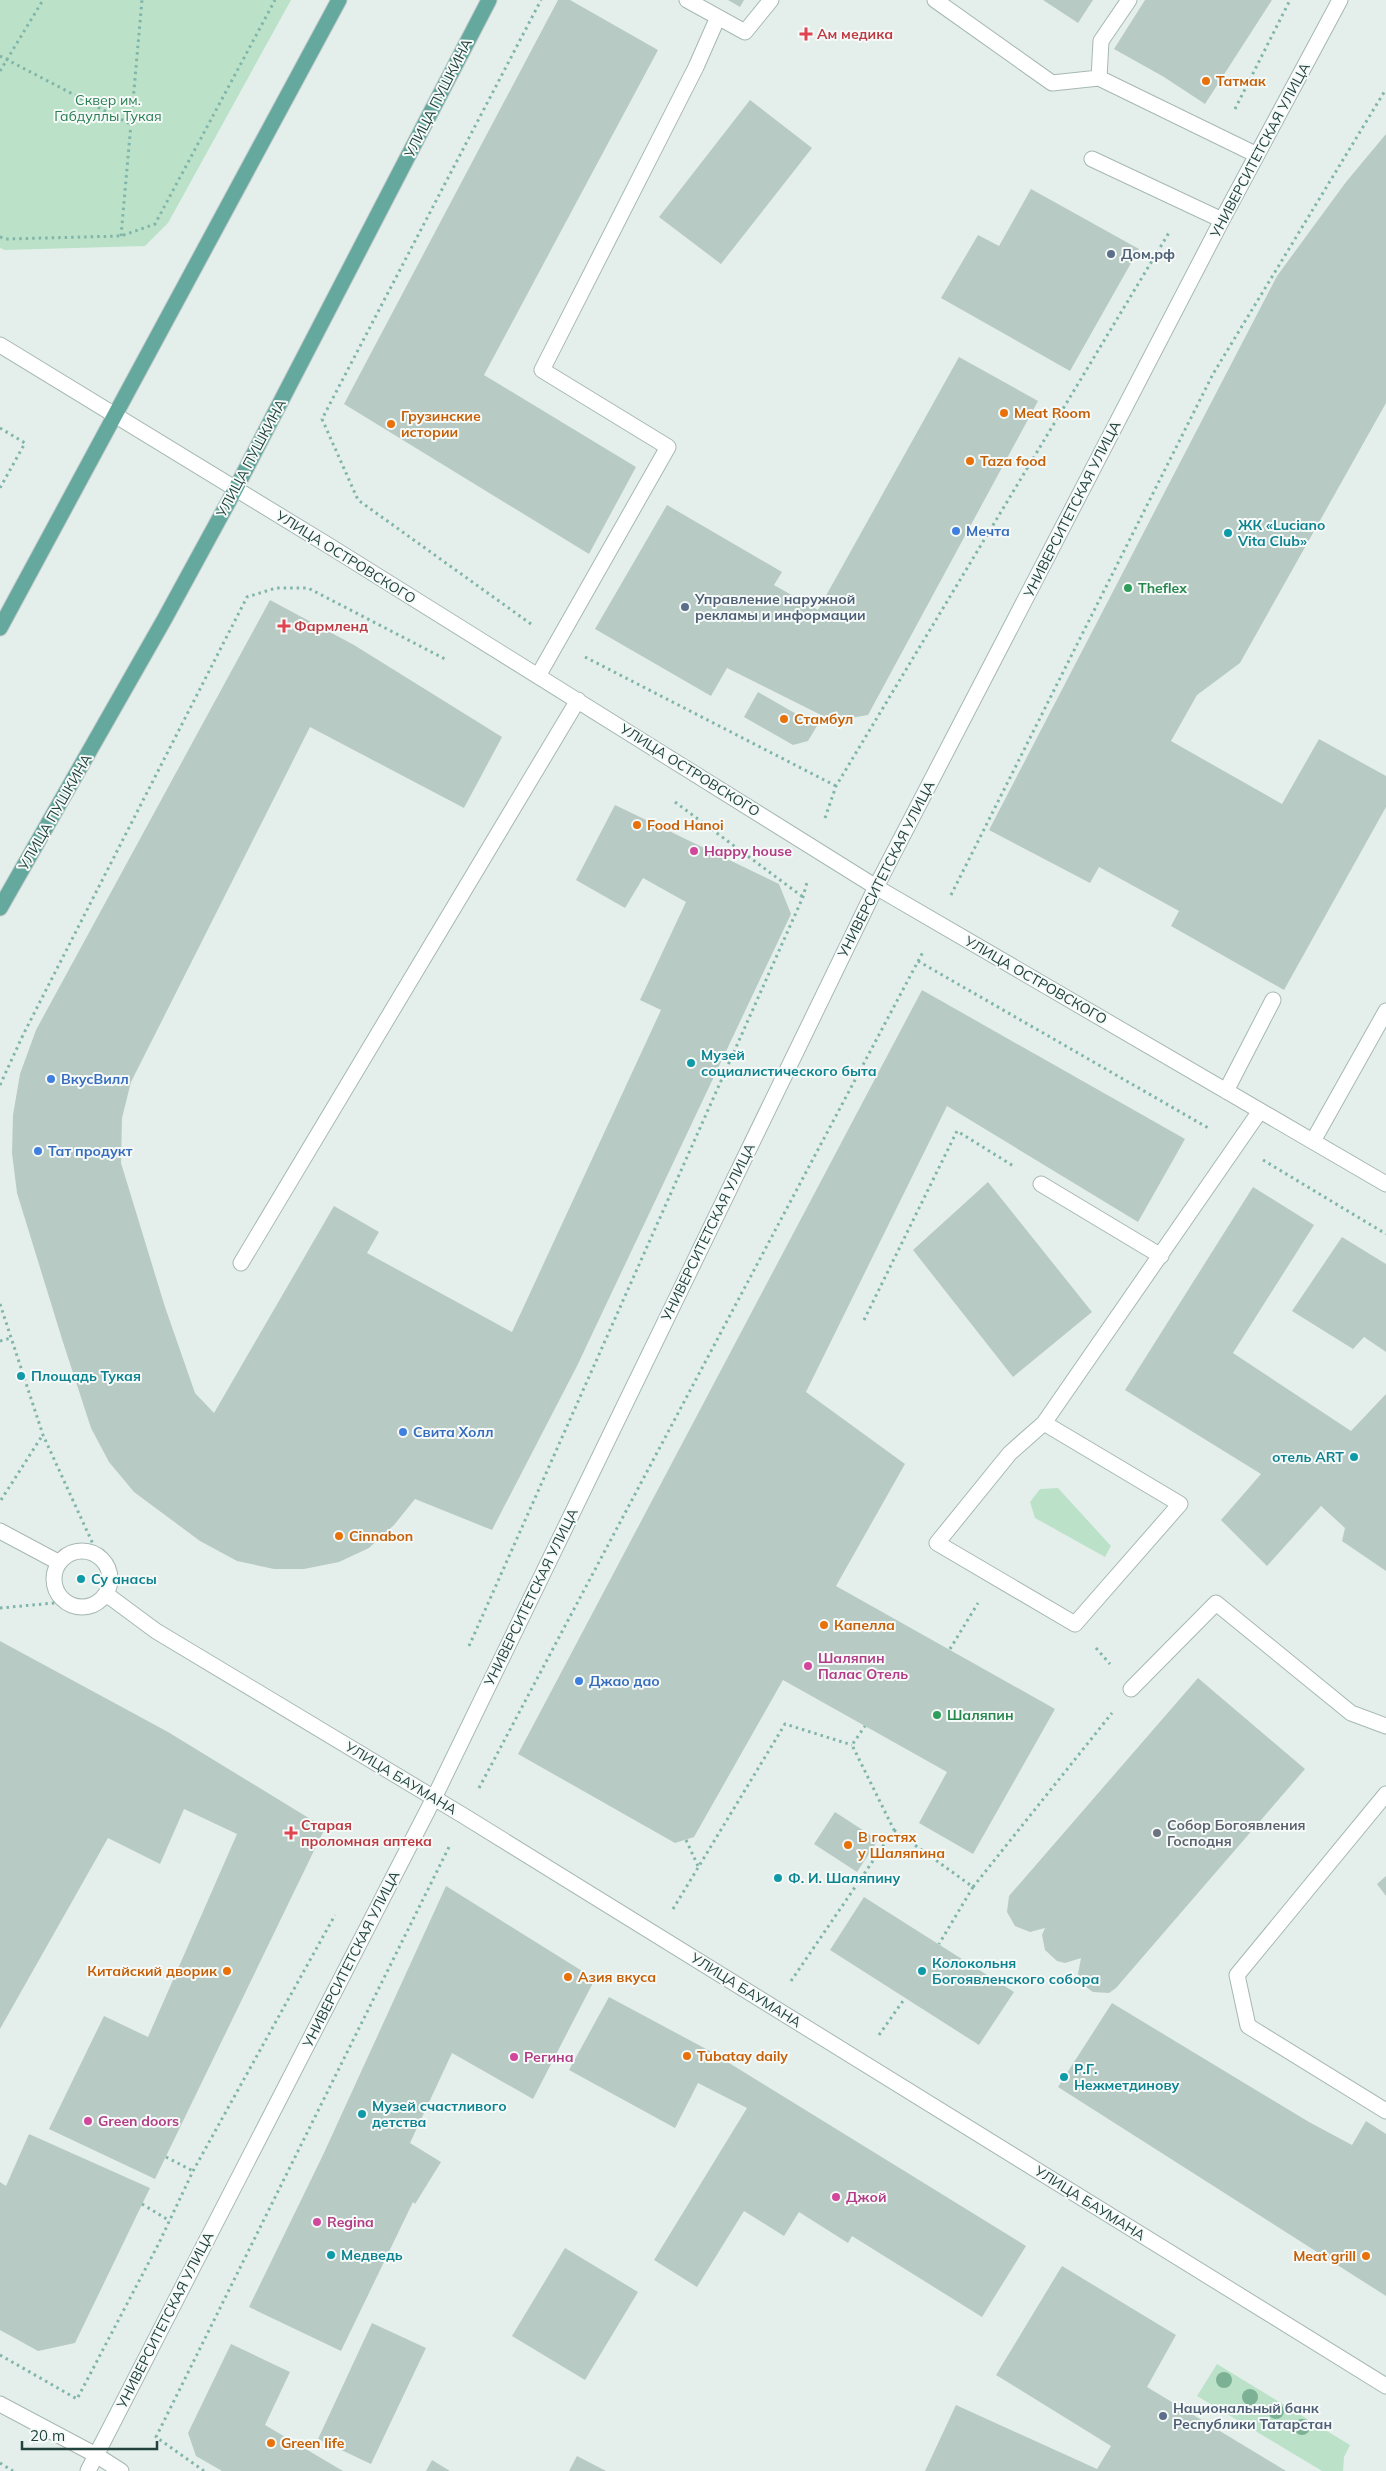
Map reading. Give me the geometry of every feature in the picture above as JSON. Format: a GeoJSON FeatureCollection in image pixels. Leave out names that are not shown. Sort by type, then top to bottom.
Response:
{"type":"FeatureCollection","features":[{"type":"Feature","properties":{"kind":"main road"},"geometry":{"type":"LineString","coordinates":[[0,628],[340,0]]}},
{"type":"Feature","properties":{"kind":"main road","name":"УЛИЦА ПУШКИНА"},"geometry":{"type":"LineString","coordinates":[[0,908],[164,620],[236,488],[489,0]]}},
{"type":"Feature","properties":{"kind":"street"},"geometry":{"type":"LineString","coordinates":[[688,0],[745,32],[771,0]]}},
{"type":"Feature","properties":{"kind":"street"},"geometry":{"type":"LineString","coordinates":[[934,0],[1052,83],[1099,78],[1257,155]]}},
{"type":"Feature","properties":{"kind":"street"},"geometry":{"type":"LineString","coordinates":[[1099,78],[1100,41],[1129,0]]}},
{"type":"Feature","properties":{"kind":"street","name":"УНИВЕРСИТЕТСКАЯ УЛИЦА"},"geometry":{"type":"LineString","coordinates":[[88,2471],[434,1798],[876,887],[1222,220],[1340,0]]}},
{"type":"Feature","properties":{"kind":"street"},"geometry":{"type":"LineString","coordinates":[[538,676],[668,447],[542,370],[696,68],[718,17]]}},
{"type":"Feature","properties":{"kind":"street"},"geometry":{"type":"LineString","coordinates":[[1092,159],[1222,220]]}},
{"type":"Feature","properties":{"kind":"street","name":"УЛИЦА ОСТРОВСКОГО"},"geometry":{"type":"LineString","coordinates":[[0,345],[114,417],[236,488],[876,887],[1386,1184]]}},
{"type":"Feature","properties":{"kind":"street"},"geometry":{"type":"LineString","coordinates":[[240,1263],[578,700]]}},
{"type":"Feature","properties":{"kind":"street"},"geometry":{"type":"LineString","coordinates":[[1226,1091],[1273,1000]]}},
{"type":"Feature","properties":{"kind":"street"},"geometry":{"type":"LineString","coordinates":[[1312,1141],[1386,1011]]}},
{"type":"Feature","properties":{"kind":"street"},"geometry":{"type":"LineString","coordinates":[[1044,1423],[1180,1504],[1075,1624],[937,1543],[1010,1453],[1044,1423],[1260,1110]]}},
{"type":"Feature","properties":{"kind":"street"},"geometry":{"type":"LineString","coordinates":[[1041,1184],[1161,1256]]}},
{"type":"Feature","properties":{"kind":"street"},"geometry":{"type":"LineString","coordinates":[[0,1532],[58,1562]]}},
{"type":"Feature","properties":{"kind":"street"},"geometry":{"type":"LineString","coordinates":[[77,1551],[91,1552],[98,1555],[110,1573],[106,1594],[95,1605],[87,1608],[79,1608],[65,1602],[54,1588],[53,1579],[58,1562],[70,1553],[77,1551]]}},
{"type":"Feature","properties":{"kind":"street","name":"УЛИЦА БАУМАНА"},"geometry":{"type":"LineString","coordinates":[[106,1594],[156,1631],[464,1816],[1386,2386]]}},
{"type":"Feature","properties":{"kind":"street"},"geometry":{"type":"LineString","coordinates":[[1131,1689],[1216,1603],[1352,1713],[1386,1726]]}},
{"type":"Feature","properties":{"kind":"street"},"geometry":{"type":"LineString","coordinates":[[1386,1794],[1237,1975],[1248,2026],[1386,2111]]}},
{"type":"Feature","properties":{"kind":"street"},"geometry":{"type":"LineString","coordinates":[[0,2404],[96,2455],[121,2471]]}},
{"type":"Feature","properties":{"kind":"path"},"geometry":{"type":"LineString","coordinates":[[0,71],[43,0]]}},
{"type":"Feature","properties":{"kind":"path"},"geometry":{"type":"LineString","coordinates":[[121,236],[142,0]]}},
{"type":"Feature","properties":{"kind":"path"},"geometry":{"type":"LineString","coordinates":[[0,237],[6,239],[121,236],[156,224],[275,0]]}},
{"type":"Feature","properties":{"kind":"path"},"geometry":{"type":"LineString","coordinates":[[541,0],[322,419],[358,500],[558,643],[836,786]]}},
{"type":"Feature","properties":{"kind":"path"},"geometry":{"type":"LineString","coordinates":[[0,56],[131,124]]}},
{"type":"Feature","properties":{"kind":"path"},"geometry":{"type":"LineString","coordinates":[[204,2471],[156,2437],[464,1816],[918,961],[1213,374],[1386,89]]}},
{"type":"Feature","properties":{"kind":"path"},"geometry":{"type":"LineString","coordinates":[[0,428],[25,443],[0,488]]}},
{"type":"Feature","properties":{"kind":"path"},"geometry":{"type":"LineString","coordinates":[[0,1085],[27,1027],[246,596],[276,588],[308,588]]}},
{"type":"Feature","properties":{"kind":"path"},"geometry":{"type":"LineString","coordinates":[[918,961],[1236,1144],[1386,1234]]}},
{"type":"Feature","properties":{"kind":"path"},"geometry":{"type":"LineString","coordinates":[[864,1320],[957,1131],[1041,1184]]}},
{"type":"Feature","properties":{"kind":"path"},"geometry":{"type":"LineString","coordinates":[[0,1304],[43,1435],[98,1555]]}},
{"type":"Feature","properties":{"kind":"path"},"geometry":{"type":"LineString","coordinates":[[0,1341],[11,1338]]}},
{"type":"Feature","properties":{"kind":"path"},"geometry":{"type":"LineString","coordinates":[[0,1502],[43,1435]]}},
{"type":"Feature","properties":{"kind":"path"},"geometry":{"type":"LineString","coordinates":[[950,1650],[993,1576]]}},
{"type":"Feature","properties":{"kind":"path"},"geometry":{"type":"LineString","coordinates":[[0,1608],[65,1602]]}},
{"type":"Feature","properties":{"kind":"path"},"geometry":{"type":"LineString","coordinates":[[939,1944],[973,1887],[1131,1689],[1075,1624]]}},
{"type":"Feature","properties":{"kind":"path"},"geometry":{"type":"LineString","coordinates":[[657,1935],[785,1724],[852,1746],[894,1830],[973,1887]]}},
{"type":"Feature","properties":{"kind":"path"},"geometry":{"type":"LineString","coordinates":[[852,1746],[865,1726]]}},
{"type":"Feature","properties":{"kind":"path"},"geometry":{"type":"LineString","coordinates":[[774,2007],[894,1830]]}},
{"type":"Feature","properties":{"kind":"path"},"geometry":{"type":"LineString","coordinates":[[686,1840],[698,1866]]}},
{"type":"Feature","properties":{"kind":"path"},"geometry":{"type":"LineString","coordinates":[[0,2355],[77,2399],[170,2221],[193,2171],[337,1912]]}},
{"type":"Feature","properties":{"kind":"path"},"geometry":{"type":"LineString","coordinates":[[861,2061],[905,1998]]}},
{"type":"Feature","properties":{"kind":"path"},"geometry":{"type":"LineString","coordinates":[[166,2157],[193,2171]]}},
{"type":"Feature","properties":{"kind":"path"},"geometry":{"type":"LineString","coordinates":[[142,2204],[170,2221]]}},
{"type":"Feature","properties":{"kind":"path"},"geometry":{"type":"LineString","coordinates":[[0,2463],[13,2471]]}},
{"type":"Feature","properties":{"kind":"green space","name":"Сквер им. Габдуллы Тукая"},"geometry":{"type":"Polygon","coordinates":[[[0,0],[291,0],[168,223],[145,246],[5,250],[0,248],[0,0]]]}},
{"type":"Feature","properties":{"kind":"green space"},"geometry":{"type":"Polygon","coordinates":[[[1058,1488],[1111,1546],[1105,1557],[1035,1518],[1030,1502],[1040,1489],[1058,1488]]]}},
{"type":"Feature","properties":{"kind":"green space"},"geometry":{"type":"Polygon","coordinates":[[[1217,2364],[1350,2445],[1344,2457],[1343,2471],[1322,2471],[1197,2396],[1217,2364]]]}},
{"type":"Feature","properties":{"kind":"building"},"geometry":{"type":"Polygon","coordinates":[[[558,0],[570,0],[658,50],[484,375],[636,467],[589,554],[344,404],[558,0]]]}},
{"type":"Feature","properties":{"kind":"building"},"geometry":{"type":"Polygon","coordinates":[[[728,0],[744,0],[740,7],[728,0]]]}},
{"type":"Feature","properties":{"kind":"building"},"geometry":{"type":"Polygon","coordinates":[[[1043,0],[1093,0],[1078,23],[1043,0]]]}},
{"type":"Feature","properties":{"kind":"building"},"geometry":{"type":"Polygon","coordinates":[[[1145,0],[1272,0],[1205,104],[1164,77],[1114,49],[1145,0]]]}},
{"type":"Feature","properties":{"kind":"building"},"geometry":{"type":"Polygon","coordinates":[[[750,100],[812,148],[721,264],[659,217],[750,100]]]}},
{"type":"Feature","properties":{"kind":"building","name":"ЖК «Luciano Vita Club»"},"geometry":{"type":"Polygon","coordinates":[[[1386,134],[1386,403],[1240,663],[1197,695],[1171,741],[1282,804],[1319,739],[1386,776],[1386,807],[1284,990],[1171,926],[1179,911],[1099,867],[1090,883],[989,830],[1277,276],[1346,182],[1386,134]]]}},
{"type":"Feature","properties":{"kind":"building"},"geometry":{"type":"Polygon","coordinates":[[[1031,189],[1139,249],[1070,371],[941,298],[978,235],[999,246],[1031,189]]]}},
{"type":"Feature","properties":{"kind":"building"},"geometry":{"type":"Polygon","coordinates":[[[959,357],[1038,401],[868,715],[833,721],[727,668],[711,696],[595,629],[667,505],[782,572],[774,585],[818,610],[959,357]]]}},
{"type":"Feature","properties":{"kind":"building"},"geometry":{"type":"Polygon","coordinates":[[[270,600],[354,645],[502,737],[464,808],[310,727],[131,1082],[122,1118],[121,1163],[165,1307],[195,1393],[214,1413],[334,1206],[379,1232],[367,1253],[512,1332],[661,1010],[640,1000],[686,902],[643,878],[625,908],[576,880],[615,805],[779,884],[791,914],[577,1366],[492,1530],[415,1499],[394,1525],[369,1548],[339,1562],[304,1569],[274,1569],[237,1561],[200,1541],[134,1492],[109,1462],[91,1428],[62,1339],[17,1193],[12,1153],[13,1115],[20,1074],[36,1030],[270,600]]]}},
{"type":"Feature","properties":{"kind":"building"},"geometry":{"type":"Polygon","coordinates":[[[758,692],[817,726],[808,741],[793,745],[744,717],[758,692]]]}},
{"type":"Feature","properties":{"kind":"building"},"geometry":{"type":"Polygon","coordinates":[[[922,990],[1185,1139],[1138,1222],[947,1106],[806,1392],[905,1464],[836,1586],[1055,1709],[973,1854],[919,1823],[947,1772],[783,1680],[694,1837],[675,1843],[518,1754],[922,990]]]}},
{"type":"Feature","properties":{"kind":"building"},"geometry":{"type":"Polygon","coordinates":[[[988,1182],[1092,1312],[1013,1377],[913,1250],[988,1182]]]}},
{"type":"Feature","properties":{"kind":"building"},"geometry":{"type":"Polygon","coordinates":[[[1253,1187],[1314,1225],[1233,1353],[1351,1431],[1386,1394],[1386,1571],[1342,1541],[1345,1528],[1321,1506],[1267,1566],[1221,1520],[1261,1474],[1125,1390],[1253,1187]]]}},
{"type":"Feature","properties":{"kind":"building"},"geometry":{"type":"Polygon","coordinates":[[[1342,1237],[1386,1264],[1386,1352],[1364,1337],[1353,1349],[1292,1311],[1342,1237]]]}},
{"type":"Feature","properties":{"kind":"building"},"geometry":{"type":"Polygon","coordinates":[[[0,1641],[168,1732],[325,1828],[155,2179],[49,2129],[104,2016],[148,2037],[237,1834],[184,1809],[160,1864],[108,1838],[0,2029],[0,1641]]]}},
{"type":"Feature","properties":{"kind":"building","name":"Собор Богоявления Господня"},"geometry":{"type":"Polygon","coordinates":[[[1198,1678],[1305,1769],[1116,1988],[1109,1993],[1093,1992],[1086,1987],[1078,1974],[1081,1958],[1065,1963],[1057,1961],[1045,1950],[1042,1935],[1045,1928],[1030,1932],[1015,1926],[1007,1912],[1009,1896],[1198,1678]]]}},
{"type":"Feature","properties":{"kind":"building"},"geometry":{"type":"Polygon","coordinates":[[[835,1812],[878,1840],[857,1872],[814,1844],[835,1812]]]}},
{"type":"Feature","properties":{"kind":"building"},"geometry":{"type":"Polygon","coordinates":[[[1386,1876],[1386,1896],[1377,1884],[1386,1876]]]}},
{"type":"Feature","properties":{"kind":"building"},"geometry":{"type":"Polygon","coordinates":[[[446,1886],[595,1979],[533,2099],[452,2053],[410,2143],[441,2162],[415,2204],[413,2202],[341,2351],[249,2307],[323,2155],[446,1886]]]}},
{"type":"Feature","properties":{"kind":"building","name":"Колокольня Богоявленского собора"},"geometry":{"type":"Polygon","coordinates":[[[864,1897],[1014,1992],[979,2045],[830,1950],[864,1897]]]}},
{"type":"Feature","properties":{"kind":"building"},"geometry":{"type":"Polygon","coordinates":[[[609,1997],[708,2050],[1026,2246],[982,2317],[852,2236],[848,2243],[799,2212],[784,2236],[744,2211],[697,2287],[654,2260],[747,2108],[698,2083],[675,2128],[569,2070],[609,1997]]]}},
{"type":"Feature","properties":{"kind":"building"},"geometry":{"type":"Polygon","coordinates":[[[1112,2003],[1309,2122],[1352,2145],[1366,2121],[1386,2134],[1386,2296],[1058,2087],[1112,2003]]]}},
{"type":"Feature","properties":{"kind":"building"},"geometry":{"type":"Polygon","coordinates":[[[29,2134],[150,2188],[75,2343],[38,2351],[0,2330],[0,2182],[6,2186],[29,2134]]]}},
{"type":"Feature","properties":{"kind":"building"},"geometry":{"type":"Polygon","coordinates":[[[565,2248],[638,2292],[585,2380],[512,2336],[565,2248]]]}},
{"type":"Feature","properties":{"kind":"building"},"geometry":{"type":"Polygon","coordinates":[[[1062,2266],[1176,2335],[1147,2387],[1286,2471],[925,2471],[956,2405],[1097,2469],[1111,2446],[996,2375],[1062,2266]]]}},
{"type":"Feature","properties":{"kind":"building"},"geometry":{"type":"Polygon","coordinates":[[[372,2323],[426,2348],[371,2464],[318,2439],[372,2323]]]}},
{"type":"Feature","properties":{"kind":"building"},"geometry":{"type":"Polygon","coordinates":[[[231,2344],[290,2372],[265,2425],[343,2471],[222,2471],[196,2456],[188,2433],[231,2344]]]}},
{"type":"Feature","properties":{"kind":"building"},"geometry":{"type":"Polygon","coordinates":[[[577,2456],[606,2471],[569,2471],[577,2456]]]}},
{"type":"Feature","properties":{"kind":"building"},"geometry":{"type":"Polygon","coordinates":[[[432,2460],[450,2471],[426,2471],[432,2460]]]}},
{"type":"Feature","properties":{"kind":"place","name":"Ам медика"},"geometry":{"type":"Point","coordinates":[806,34]}},
{"type":"Feature","properties":{"kind":"place","name":"Татмак"},"geometry":{"type":"Point","coordinates":[1206,81]}},
{"type":"Feature","properties":{"kind":"place","name":"Дом.рф"},"geometry":{"type":"Point","coordinates":[1111,254]}},
{"type":"Feature","properties":{"kind":"place","name":"Meat Room"},"geometry":{"type":"Point","coordinates":[1004,413]}},
{"type":"Feature","properties":{"kind":"place","name":"Грузинские истории"},"geometry":{"type":"Point","coordinates":[391,424]}},
{"type":"Feature","properties":{"kind":"place","name":"Taza food"},"geometry":{"type":"Point","coordinates":[970,461]}},
{"type":"Feature","properties":{"kind":"place","name":"Мечта"},"geometry":{"type":"Point","coordinates":[956,531]}},
{"type":"Feature","properties":{"kind":"place","name":"ЖК «Luciano Vita Club»"},"geometry":{"type":"Point","coordinates":[1228,533]}},
{"type":"Feature","properties":{"kind":"place","name":"Theflex"},"geometry":{"type":"Point","coordinates":[1128,588]}},
{"type":"Feature","properties":{"kind":"place","name":"Управление наружной рекламы и информации"},"geometry":{"type":"Point","coordinates":[685,607]}},
{"type":"Feature","properties":{"kind":"place","name":"Фармленд"},"geometry":{"type":"Point","coordinates":[284,626]}},
{"type":"Feature","properties":{"kind":"place","name":"Стамбул"},"geometry":{"type":"Point","coordinates":[784,719]}},
{"type":"Feature","properties":{"kind":"place","name":"Food Hanoi"},"geometry":{"type":"Point","coordinates":[637,825]}},
{"type":"Feature","properties":{"kind":"place","name":"Happy house"},"geometry":{"type":"Point","coordinates":[694,851]}},
{"type":"Feature","properties":{"kind":"place","name":"Музей социалистического быта"},"geometry":{"type":"Point","coordinates":[691,1063]}},
{"type":"Feature","properties":{"kind":"place","name":"ВкусВилл"},"geometry":{"type":"Point","coordinates":[51,1079]}},
{"type":"Feature","properties":{"kind":"place","name":"Тат продукт"},"geometry":{"type":"Point","coordinates":[38,1151]}},
{"type":"Feature","properties":{"kind":"place","name":"Площадь Тукая"},"geometry":{"type":"Point","coordinates":[21,1376]}},
{"type":"Feature","properties":{"kind":"place","name":"Свита Холл"},"geometry":{"type":"Point","coordinates":[403,1432]}},
{"type":"Feature","properties":{"kind":"place","name":"отель ART"},"geometry":{"type":"Point","coordinates":[1354,1457]}},
{"type":"Feature","properties":{"kind":"place","name":"Cinnabon"},"geometry":{"type":"Point","coordinates":[339,1536]}},
{"type":"Feature","properties":{"kind":"place","name":"Су анасы"},"geometry":{"type":"Point","coordinates":[81,1579]}},
{"type":"Feature","properties":{"kind":"place","name":"Капелла"},"geometry":{"type":"Point","coordinates":[824,1625]}},
{"type":"Feature","properties":{"kind":"place","name":"Шаляпин Палас Отель"},"geometry":{"type":"Point","coordinates":[808,1666]}},
{"type":"Feature","properties":{"kind":"place","name":"Джао дао"},"geometry":{"type":"Point","coordinates":[579,1681]}},
{"type":"Feature","properties":{"kind":"place","name":"Шаляпин"},"geometry":{"type":"Point","coordinates":[937,1715]}},
{"type":"Feature","properties":{"kind":"place","name":"Старая проломная аптека"},"geometry":{"type":"Point","coordinates":[291,1833]}},
{"type":"Feature","properties":{"kind":"place","name":"Собор Богоявления Господня"},"geometry":{"type":"Point","coordinates":[1157,1833]}},
{"type":"Feature","properties":{"kind":"place","name":"В гостях у Шаляпина"},"geometry":{"type":"Point","coordinates":[848,1845]}},
{"type":"Feature","properties":{"kind":"place","name":"Ф. И. Шаляпину"},"geometry":{"type":"Point","coordinates":[778,1878]}},
{"type":"Feature","properties":{"kind":"place","name":"Китайский дворик"},"geometry":{"type":"Point","coordinates":[227,1971]}},
{"type":"Feature","properties":{"kind":"place","name":"Колокольня Богоявленского собора"},"geometry":{"type":"Point","coordinates":[922,1971]}},
{"type":"Feature","properties":{"kind":"place","name":"Азия вкуса"},"geometry":{"type":"Point","coordinates":[568,1977]}},
{"type":"Feature","properties":{"kind":"place","name":"Tubatay daily"},"geometry":{"type":"Point","coordinates":[687,2056]}},
{"type":"Feature","properties":{"kind":"place","name":"Регина"},"geometry":{"type":"Point","coordinates":[514,2057]}},
{"type":"Feature","properties":{"kind":"place","name":"Р.Г. Нежметдинову"},"geometry":{"type":"Point","coordinates":[1064,2077]}},
{"type":"Feature","properties":{"kind":"place","name":"Музей счастливого детства"},"geometry":{"type":"Point","coordinates":[362,2114]}},
{"type":"Feature","properties":{"kind":"place","name":"Green doors"},"geometry":{"type":"Point","coordinates":[88,2121]}},
{"type":"Feature","properties":{"kind":"place","name":"Джой"},"geometry":{"type":"Point","coordinates":[836,2197]}},
{"type":"Feature","properties":{"kind":"place","name":"Regina"},"geometry":{"type":"Point","coordinates":[317,2222]}},
{"type":"Feature","properties":{"kind":"place","name":"Медведь"},"geometry":{"type":"Point","coordinates":[331,2255]}},
{"type":"Feature","properties":{"kind":"place","name":"Meat grill"},"geometry":{"type":"Point","coordinates":[1366,2256]}},
{"type":"Feature","properties":{"kind":"place","name":"Национальный банк Республики Татарстан"},"geometry":{"type":"Point","coordinates":[1163,2416]}},
{"type":"Feature","properties":{"kind":"place","name":"Green life"},"geometry":{"type":"Point","coordinates":[271,2443]}}]}
